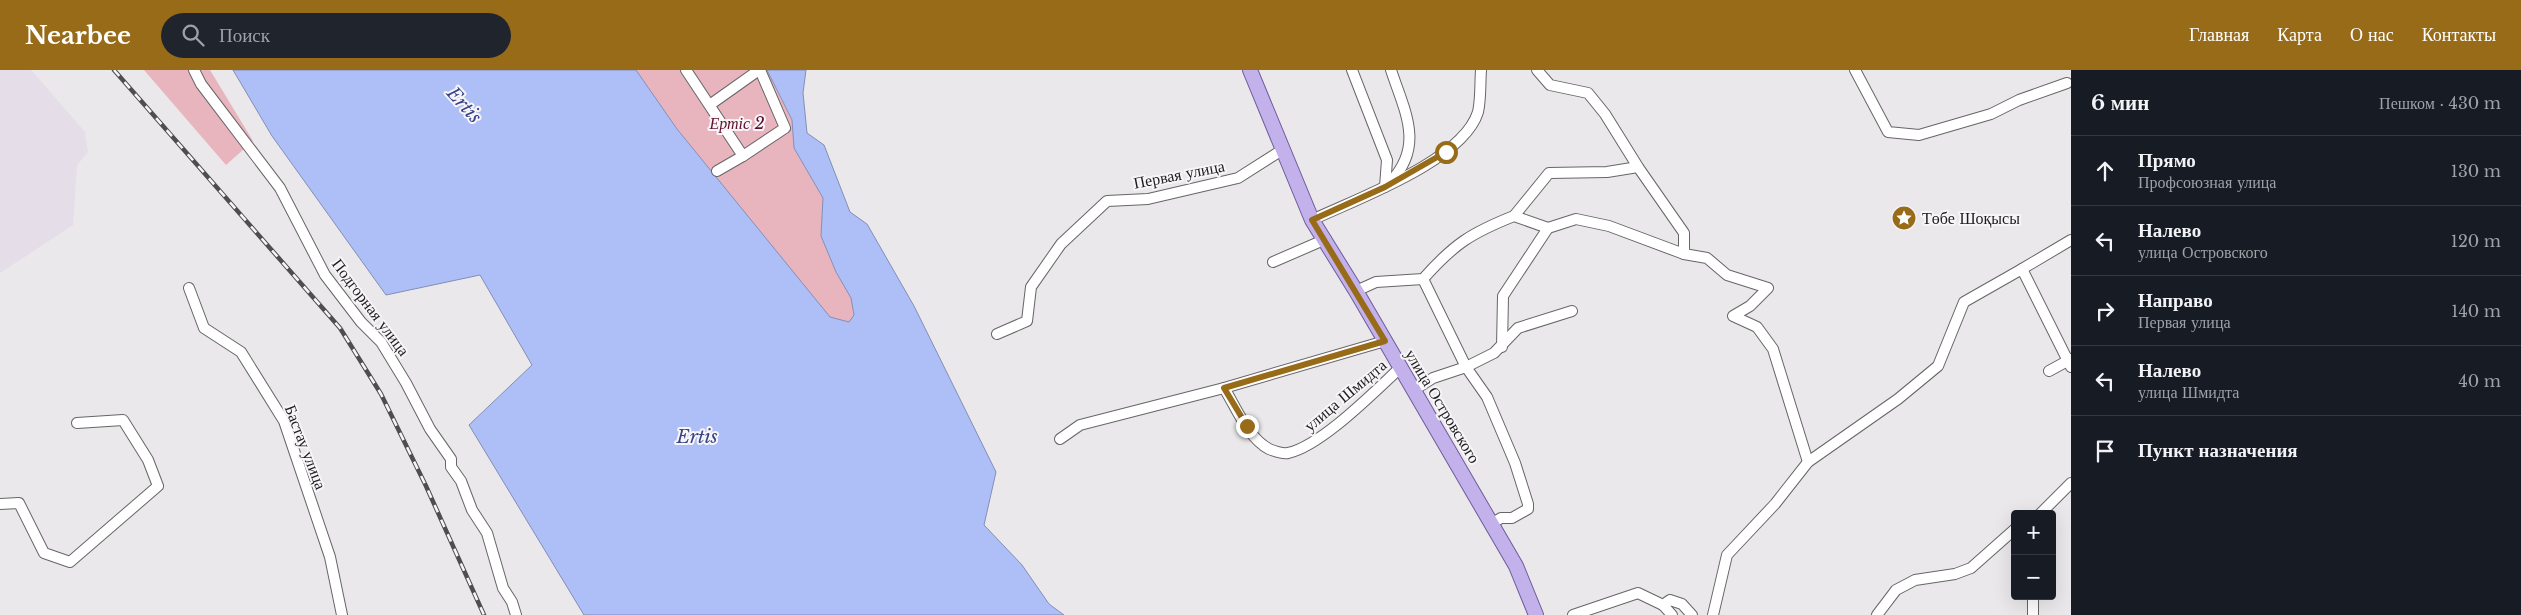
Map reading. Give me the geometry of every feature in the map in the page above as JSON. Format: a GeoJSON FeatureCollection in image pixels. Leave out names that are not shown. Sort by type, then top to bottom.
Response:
{"type":"FeatureCollection","features":[{"type":"Feature","properties":{"kind":"main road","name":"улица Островского"},"geometry":{"type":"LineString","coordinates":[[1250,70],[1312,220],[1326,239],[1516,566],[1536,615]]}},
{"type":"Feature","properties":{"kind":"street","name":"Подгорная улица"},"geometry":{"type":"LineString","coordinates":[[194,70],[201,84],[280,188],[325,275],[361,322],[381,342],[406,383],[430,429],[451,459],[451,467],[461,481],[472,510],[487,533],[503,588],[512,602],[516,615]]}},
{"type":"Feature","properties":{"kind":"street"},"geometry":{"type":"LineString","coordinates":[[686,70],[743,156]]}},
{"type":"Feature","properties":{"kind":"street"},"geometry":{"type":"LineString","coordinates":[[710,104],[760,70],[785,128],[717,172]]}},
{"type":"Feature","properties":{"kind":"street"},"geometry":{"type":"LineString","coordinates":[[1352,70],[1387,160],[1385,187]]}},
{"type":"Feature","properties":{"kind":"street"},"geometry":{"type":"LineString","coordinates":[[1385,187],[1398,174],[1410,144],[1410,127],[1391,70]]}},
{"type":"Feature","properties":{"kind":"street"},"geometry":{"type":"LineString","coordinates":[[1312,220],[1385,187],[1446,152],[1472,124],[1478,112],[1481,70]]}},
{"type":"Feature","properties":{"kind":"street"},"geometry":{"type":"LineString","coordinates":[[1537,70],[1550,85],[1588,93],[1605,114],[1638,167],[1684,233],[1684,254]]}},
{"type":"Feature","properties":{"kind":"street"},"geometry":{"type":"LineString","coordinates":[[1854,70],[1888,132],[1919,135],[1991,114],[2019,100],[2070,82]]}},
{"type":"Feature","properties":{"kind":"street","name":"Первая улица"},"geometry":{"type":"LineString","coordinates":[[997,334],[1027,321],[1031,287],[1061,244],[1107,201],[1148,199],[1238,178],[1282,150]]}},
{"type":"Feature","properties":{"kind":"street"},"geometry":{"type":"LineString","coordinates":[[1356,291],[1376,282],[1423,279],[1448,251],[1480,229],[1514,216],[1549,172],[1607,172],[1638,167]]}},
{"type":"Feature","properties":{"kind":"street"},"geometry":{"type":"LineString","coordinates":[[1514,216],[1548,228],[1576,219],[1609,226],[1684,254],[1707,258],[1728,275],[1768,288],[1750,306],[1733,316],[1757,327],[1773,349],[1808,462]]}},
{"type":"Feature","properties":{"kind":"street"},"geometry":{"type":"LineString","coordinates":[[1502,347],[1503,296],[1548,228]]}},
{"type":"Feature","properties":{"kind":"street"},"geometry":{"type":"LineString","coordinates":[[1273,262],[1326,239]]}},
{"type":"Feature","properties":{"kind":"street"},"geometry":{"type":"LineString","coordinates":[[1712,615],[1726,555],[1775,504],[1808,462],[1898,399],[1938,366],[1964,302],[2071,240]]}},
{"type":"Feature","properties":{"kind":"street"},"geometry":{"type":"LineString","coordinates":[[2022,269],[2070,362],[2049,371]]}},
{"type":"Feature","properties":{"kind":"street"},"geometry":{"type":"LineString","coordinates":[[1423,279],[1466,367],[1487,397],[1515,463],[1528,504],[1528,509],[1512,518],[1501,518],[1491,524]]}},
{"type":"Feature","properties":{"kind":"street","name":"Бастау улица"},"geometry":{"type":"LineString","coordinates":[[189,288],[204,328],[241,352],[284,421],[330,557],[342,615]]}},
{"type":"Feature","properties":{"kind":"street"},"geometry":{"type":"LineString","coordinates":[[1414,390],[1433,378],[1466,367],[1494,353],[1502,347],[1518,328],[1572,311]]}},
{"type":"Feature","properties":{"kind":"street"},"geometry":{"type":"LineString","coordinates":[[1060,439],[1080,425],[1224,388],[1385,341]]}},
{"type":"Feature","properties":{"kind":"street","name":"улица Шмидта"},"geometry":{"type":"LineString","coordinates":[[1224,388],[1258,440],[1269,449],[1286,454],[1306,447],[1337,425],[1400,368]]}},
{"type":"Feature","properties":{"kind":"street"},"geometry":{"type":"LineString","coordinates":[[0,504],[18,504],[44,553],[70,562],[158,486],[148,460],[123,420],[77,423]]}},
{"type":"Feature","properties":{"kind":"street"},"geometry":{"type":"LineString","coordinates":[[2044,510],[2071,483]]}},
{"type":"Feature","properties":{"kind":"street"},"geometry":{"type":"LineString","coordinates":[[1877,615],[1896,590],[1915,580],[1954,574],[1971,568],[2011,532]]}},
{"type":"Feature","properties":{"kind":"street"},"geometry":{"type":"LineString","coordinates":[[1573,615],[1638,593],[1663,605],[1672,615]]}},
{"type":"Feature","properties":{"kind":"street"},"geometry":{"type":"LineString","coordinates":[[1663,605],[1670,600],[1682,604],[1692,615]]}},
{"type":"Feature","properties":{"kind":"street"},"geometry":{"type":"LineString","coordinates":[[2033,600],[2033,615]]}},
{"type":"Feature","properties":{"kind":"shaded area"},"geometry":{"type":"Polygon","coordinates":[[[0,70],[31,70],[85,132],[88,152],[77,165],[73,225],[0,273],[0,70]]]}},
{"type":"Feature","properties":{"kind":"green space"},"geometry":{"type":"Polygon","coordinates":[[[144,70],[210,70],[253,141],[226,165],[144,70]]]}},
{"type":"Feature","properties":{"kind":"green space","name":"Ертіс 2"},"geometry":{"type":"Polygon","coordinates":[[[636,70],[767,70],[792,120],[794,148],[823,198],[821,236],[836,272],[851,298],[854,315],[849,322],[830,318],[677,129],[636,70]]]}},
{"type":"Feature","properties":{"kind":"water","name":"Ertis"},"geometry":{"type":"Polygon","coordinates":[[[233,70],[636,70],[677,129],[830,317],[849,322],[854,315],[851,298],[836,272],[821,236],[823,198],[794,148],[792,120],[767,70],[806,70],[803,93],[807,133],[824,145],[850,212],[867,224],[914,306],[996,472],[984,525],[1022,565],[1049,604],[1064,615],[584,615],[469,425],[532,365],[480,275],[386,295],[272,136],[233,70]]]}},
{"type":"Feature","properties":{"kind":"railway"},"geometry":{"type":"LineString","coordinates":[[114,70],[340,328],[381,394],[426,486],[484,615]]}},
{"type":"Feature","properties":{"kind":"place","name":"Төбе Шоқысы"},"geometry":{"type":"Point","coordinates":[1904,218]}},
{"type":"Feature","properties":{"kind":"route"},"geometry":{"type":"LineString","coordinates":[[1247,426],[1224,388],[1385,341],[1326,239],[1312,220],[1385,187],[1446,152]]}}]}
